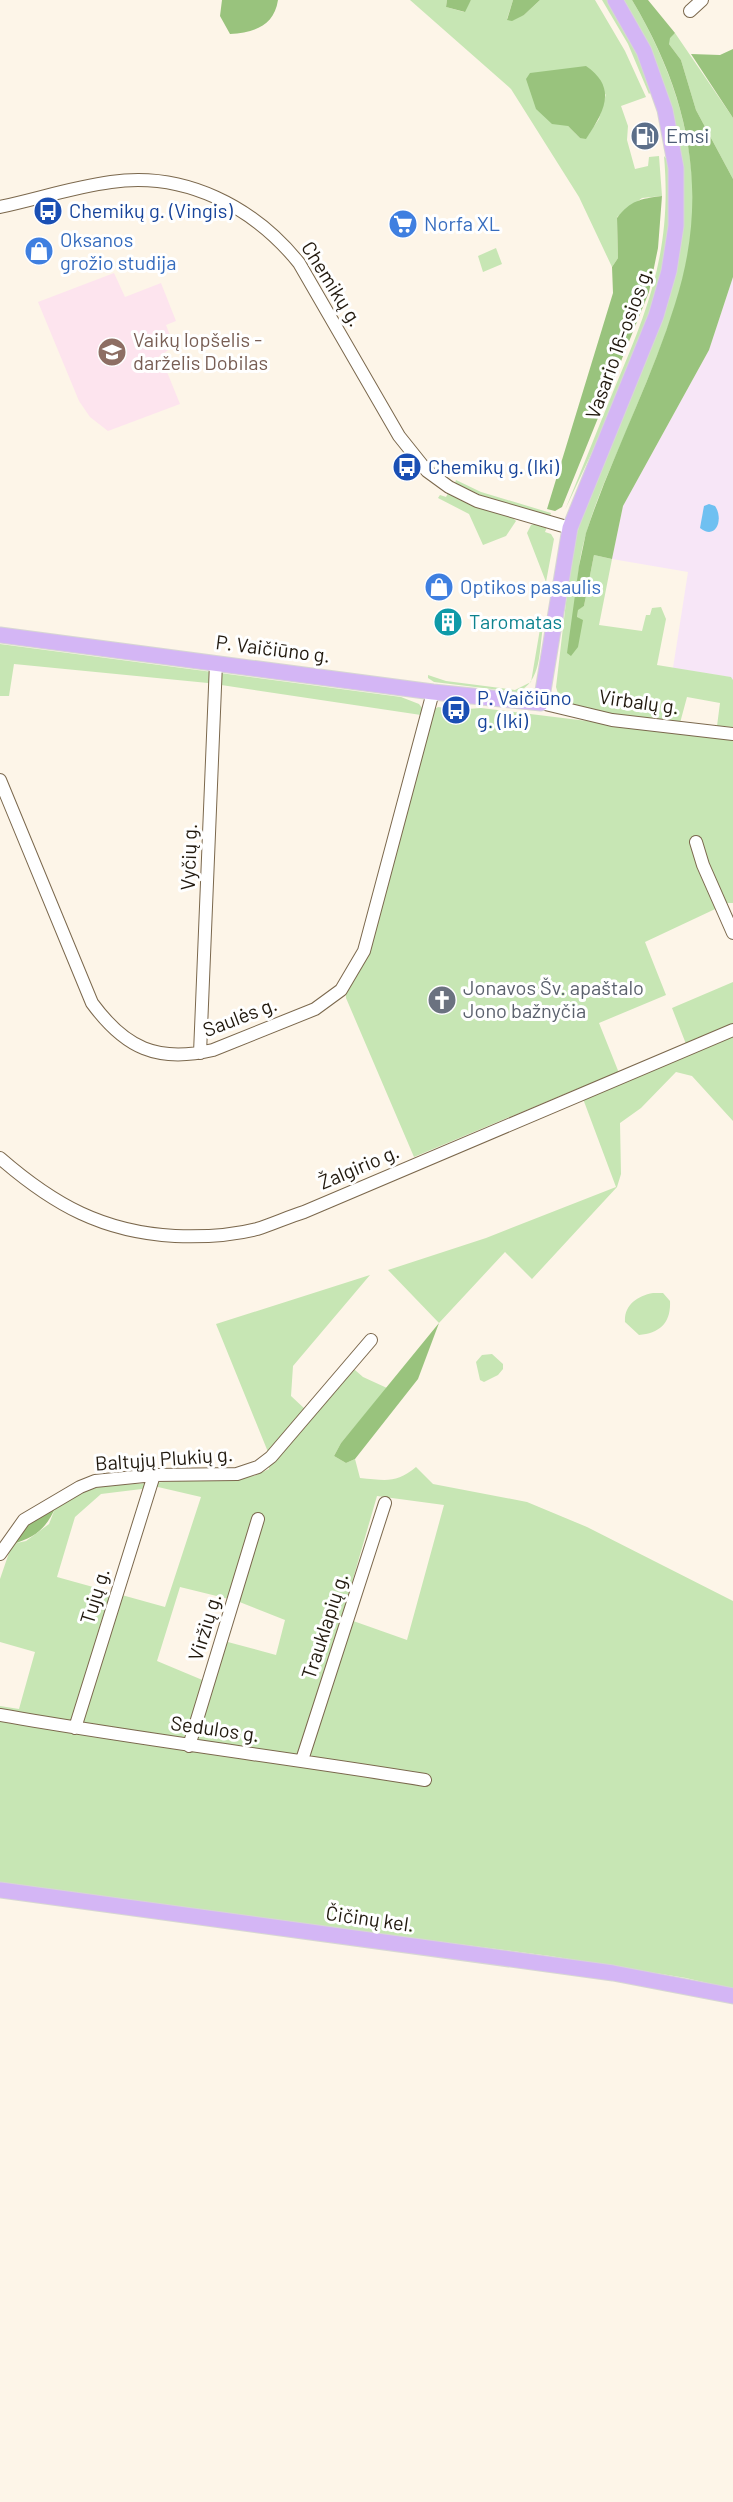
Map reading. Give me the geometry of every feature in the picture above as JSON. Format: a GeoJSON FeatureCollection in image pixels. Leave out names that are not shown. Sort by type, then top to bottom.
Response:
{"type":"FeatureCollection","features":[{"type":"Feature","properties":{"kind":"main road","name":"Vasario 16-osios g."},"geometry":{"type":"LineString","coordinates":[[541,703],[570,528],[656,316],[669,271],[676,226],[676,168],[665,110],[644,51],[615,0]]}},
{"type":"Feature","properties":{"kind":"main road","name":"P. Vaičiūno g."},"geometry":{"type":"LineString","coordinates":[[0,636],[433,692],[541,703]]}},
{"type":"Feature","properties":{"kind":"main road","name":"Čičinų kel."},"geometry":{"type":"LineString","coordinates":[[0,1890],[613,1973],[733,1996]]}},
{"type":"Feature","properties":{"kind":"street"},"geometry":{"type":"LineString","coordinates":[[690,11],[702,0]]}},
{"type":"Feature","properties":{"kind":"street","name":"Chemikų g."},"geometry":{"type":"LineString","coordinates":[[0,207],[92,185],[134,180],[185,185],[231,204],[263,225],[279,239],[299,263],[399,436],[427,471],[449,487],[477,501],[570,528]]}},
{"type":"Feature","properties":{"kind":"street","name":"Vyčių g."},"geometry":{"type":"LineString","coordinates":[[200,1053],[216,663]]}},
{"type":"Feature","properties":{"kind":"street","name":"Saulės g."},"geometry":{"type":"LineString","coordinates":[[0,780],[92,1003],[105,1021],[121,1036],[158,1054],[178,1056],[200,1053],[213,1050],[315,1009],[341,990],[364,951],[433,692]]}},
{"type":"Feature","properties":{"kind":"street","name":"Virbalų g."},"geometry":{"type":"LineString","coordinates":[[541,703],[612,720],[733,734]]}},
{"type":"Feature","properties":{"kind":"street"},"geometry":{"type":"LineString","coordinates":[[696,842],[703,865],[733,933]]}},
{"type":"Feature","properties":{"kind":"street","name":"Žalgirio g."},"geometry":{"type":"LineString","coordinates":[[0,1158],[51,1199],[83,1216],[113,1227],[148,1234],[205,1237],[256,1229],[304,1212],[733,1030]]}},
{"type":"Feature","properties":{"kind":"street","name":"Baltųjų Plukių g."},"geometry":{"type":"LineString","coordinates":[[0,1554],[24,1520],[80,1487],[95,1481],[154,1475],[237,1474],[258,1467],[271,1457],[372,1340]]}},
{"type":"Feature","properties":{"kind":"street","name":"Tujų g."},"geometry":{"type":"LineString","coordinates":[[75,1728],[154,1475]]}},
{"type":"Feature","properties":{"kind":"street","name":"Trauklapių g."},"geometry":{"type":"LineString","coordinates":[[302,1760],[385,1503]]}},
{"type":"Feature","properties":{"kind":"street","name":"Viržių g."},"geometry":{"type":"LineString","coordinates":[[189,1746],[258,1519]]}},
{"type":"Feature","properties":{"kind":"street","name":"Sedulos g."},"geometry":{"type":"LineString","coordinates":[[0,1715],[189,1746],[302,1760],[424,1780]]}},
{"type":"Feature","properties":{"kind":"shaded area","name":"Vaikų lopšelis - darželis Dobilas"},"geometry":{"type":"Polygon","coordinates":[[[114,273],[125,297],[161,283],[176,321],[166,325],[174,346],[157,358],[161,368],[165,367],[180,404],[108,431],[90,417],[79,401],[38,302],[114,273]]]}},
{"type":"Feature","properties":{"kind":"shaded area"},"geometry":{"type":"Polygon","coordinates":[[[733,277],[733,680],[730,677],[673,668],[688,572],[612,559],[623,506],[709,350],[733,277]]]}},
{"type":"Feature","properties":{"kind":"green space"},"geometry":{"type":"Polygon","coordinates":[[[222,0],[278,0],[276,9],[268,22],[247,32],[230,34],[220,16],[222,0]]]}},
{"type":"Feature","properties":{"kind":"green space"},"geometry":{"type":"Polygon","coordinates":[[[410,0],[447,0],[446,7],[464,12],[471,0],[513,0],[507,19],[524,15],[540,0],[595,0],[625,51],[646,97],[621,106],[628,126],[627,140],[635,169],[648,166],[649,157],[659,156],[662,196],[642,198],[617,217],[618,258],[612,267],[579,197],[511,89],[410,0]],[[606,94],[568,126],[580,138],[586,138],[599,119],[606,94]]]}},
{"type":"Feature","properties":{"kind":"green space"},"geometry":{"type":"Polygon","coordinates":[[[447,0],[471,0],[465,12],[446,7],[447,0]]]}},
{"type":"Feature","properties":{"kind":"green space"},"geometry":{"type":"Polygon","coordinates":[[[513,0],[540,0],[524,15],[512,21],[507,20],[513,0]]]}},
{"type":"Feature","properties":{"kind":"green space"},"geometry":{"type":"Polygon","coordinates":[[[602,0],[608,0],[634,46],[651,92],[649,94],[628,44],[602,0]]]}},
{"type":"Feature","properties":{"kind":"green space"},"geometry":{"type":"Polygon","coordinates":[[[622,0],[632,0],[665,66],[677,100],[686,134],[693,205],[690,241],[683,278],[672,316],[586,533],[579,568],[577,618],[578,609],[584,606],[594,555],[612,559],[599,625],[642,631],[646,615],[650,615],[652,608],[661,607],[666,619],[657,665],[731,677],[733,680],[733,727],[717,726],[720,703],[687,697],[680,723],[636,719],[606,715],[577,707],[561,699],[556,687],[572,551],[582,516],[670,296],[677,263],[681,167],[622,0]]]}},
{"type":"Feature","properties":{"kind":"green space"},"geometry":{"type":"Polygon","coordinates":[[[632,0],[648,0],[675,33],[670,38],[669,44],[681,60],[696,110],[733,179],[733,277],[709,350],[623,506],[612,559],[594,555],[584,606],[578,610],[577,617],[583,620],[578,647],[571,656],[567,653],[586,533],[675,304],[686,264],[691,224],[692,185],[688,148],[680,110],[668,73],[652,36],[632,0]]]}},
{"type":"Feature","properties":{"kind":"green space"},"geometry":{"type":"Polygon","coordinates":[[[675,33],[733,118],[733,179],[696,110],[681,60],[669,44],[669,38],[675,33]]]}},
{"type":"Feature","properties":{"kind":"green space"},"geometry":{"type":"Polygon","coordinates":[[[733,49],[733,118],[691,54],[720,55],[733,49]]]}},
{"type":"Feature","properties":{"kind":"green space"},"geometry":{"type":"Polygon","coordinates":[[[586,66],[602,83],[605,101],[586,139],[580,138],[568,126],[552,124],[536,109],[526,79],[530,73],[586,66]]]}},
{"type":"Feature","properties":{"kind":"green space"},"geometry":{"type":"Polygon","coordinates":[[[664,156],[669,162],[668,245],[652,311],[600,435],[565,510],[639,329],[656,275],[665,219],[664,156]]]}},
{"type":"Feature","properties":{"kind":"green space"},"geometry":{"type":"Polygon","coordinates":[[[662,196],[658,248],[649,292],[562,507],[555,511],[547,509],[613,293],[612,267],[618,258],[617,218],[636,201],[662,196]]]}},
{"type":"Feature","properties":{"kind":"green space"},"geometry":{"type":"Polygon","coordinates":[[[496,248],[502,264],[483,272],[478,256],[496,248]]]}},
{"type":"Feature","properties":{"kind":"green space"},"geometry":{"type":"Polygon","coordinates":[[[456,480],[481,492],[551,513],[550,516],[480,495],[455,483],[456,480]]]}},
{"type":"Feature","properties":{"kind":"green space"},"geometry":{"type":"Polygon","coordinates":[[[448,493],[516,521],[506,536],[483,545],[469,514],[438,498],[440,495],[446,497],[448,493]]]}},
{"type":"Feature","properties":{"kind":"green space"},"geometry":{"type":"Polygon","coordinates":[[[531,525],[547,527],[545,532],[551,534],[554,539],[546,582],[527,533],[531,525]]]}},
{"type":"Feature","properties":{"kind":"green space"},"geometry":{"type":"Polygon","coordinates":[[[541,623],[543,627],[540,655],[531,681],[541,623]]]}},
{"type":"Feature","properties":{"kind":"green space"},"geometry":{"type":"Polygon","coordinates":[[[0,644],[401,697],[419,704],[422,708],[421,715],[208,683],[14,664],[9,696],[0,696],[0,644]]]}},
{"type":"Feature","properties":{"kind":"green space"},"geometry":{"type":"Polygon","coordinates":[[[428,675],[446,681],[515,690],[530,683],[517,692],[434,682],[428,678],[428,675]]]}},
{"type":"Feature","properties":{"kind":"green space"},"geometry":{"type":"Polygon","coordinates":[[[438,707],[466,711],[481,708],[733,739],[733,903],[728,903],[645,942],[666,995],[599,1023],[619,1073],[686,1044],[672,1008],[733,982],[733,1121],[692,1076],[676,1072],[641,1108],[620,1123],[621,1174],[617,1187],[532,1279],[505,1252],[439,1323],[388,1270],[486,1238],[616,1187],[579,1088],[414,1157],[346,998],[351,984],[367,957],[433,710],[438,707]]]}},
{"type":"Feature","properties":{"kind":"green space"},"geometry":{"type":"Polygon","coordinates":[[[370,1275],[293,1366],[291,1396],[306,1410],[347,1363],[363,1377],[387,1388],[341,1443],[334,1456],[346,1463],[355,1459],[360,1478],[390,1480],[416,1467],[433,1484],[527,1502],[587,1527],[733,1601],[733,1989],[686,1978],[550,1956],[0,1885],[0,1706],[19,1709],[35,1652],[0,1642],[0,1579],[12,1544],[26,1541],[49,1524],[56,1506],[80,1492],[104,1486],[254,1476],[269,1469],[268,1452],[216,1324],[370,1275]],[[158,1487],[101,1494],[75,1517],[57,1577],[165,1607],[201,1497],[158,1487]],[[377,1496],[342,1617],[407,1640],[444,1505],[377,1496]],[[180,1587],[157,1661],[212,1684],[224,1641],[276,1655],[285,1620],[237,1601],[180,1587]]]}},
{"type":"Feature","properties":{"kind":"green space"},"geometry":{"type":"Polygon","coordinates":[[[653,1293],[663,1293],[670,1301],[669,1315],[663,1326],[653,1332],[639,1335],[625,1322],[625,1316],[633,1302],[653,1293]]]}},
{"type":"Feature","properties":{"kind":"green space"},"geometry":{"type":"Polygon","coordinates":[[[439,1323],[418,1379],[355,1459],[346,1463],[334,1456],[341,1443],[439,1323]]]}},
{"type":"Feature","properties":{"kind":"green space"},"geometry":{"type":"Polygon","coordinates":[[[492,1354],[503,1364],[503,1369],[498,1375],[484,1382],[480,1380],[476,1362],[482,1355],[492,1354]]]}},
{"type":"Feature","properties":{"kind":"green space"},"geometry":{"type":"Polygon","coordinates":[[[56,1506],[49,1520],[39,1531],[27,1539],[12,1544],[27,1522],[56,1506]]]}},
{"type":"Feature","properties":{"kind":"water"},"geometry":{"type":"Polygon","coordinates":[[[709,504],[715,506],[719,517],[717,527],[710,532],[700,528],[704,506],[709,504]]]}},
{"type":"Feature","properties":{"kind":"place","name":"Emsi"},"geometry":{"type":"Point","coordinates":[645,136]}},
{"type":"Feature","properties":{"kind":"place","name":"Chemikų g. (Vingis)"},"geometry":{"type":"Point","coordinates":[48,211]}},
{"type":"Feature","properties":{"kind":"place","name":"Norfa XL"},"geometry":{"type":"Point","coordinates":[403,224]}},
{"type":"Feature","properties":{"kind":"place","name":"Oksanos grožio studija"},"geometry":{"type":"Point","coordinates":[39,251]}},
{"type":"Feature","properties":{"kind":"place","name":"Vaikų lopšelis - darželis Dobilas"},"geometry":{"type":"Point","coordinates":[112,352]}},
{"type":"Feature","properties":{"kind":"place","name":"Chemikų g. (Iki)"},"geometry":{"type":"Point","coordinates":[407,467]}},
{"type":"Feature","properties":{"kind":"place","name":"Optikos pasaulis"},"geometry":{"type":"Point","coordinates":[439,587]}},
{"type":"Feature","properties":{"kind":"place","name":"Taromatas"},"geometry":{"type":"Point","coordinates":[448,622]}},
{"type":"Feature","properties":{"kind":"place","name":"P. Vaičiūno g. (Iki)"},"geometry":{"type":"Point","coordinates":[456,710]}},
{"type":"Feature","properties":{"kind":"place","name":"Jonavos Šv. apaštalo Jono bažnyčia"},"geometry":{"type":"Point","coordinates":[442,1000]}}]}
